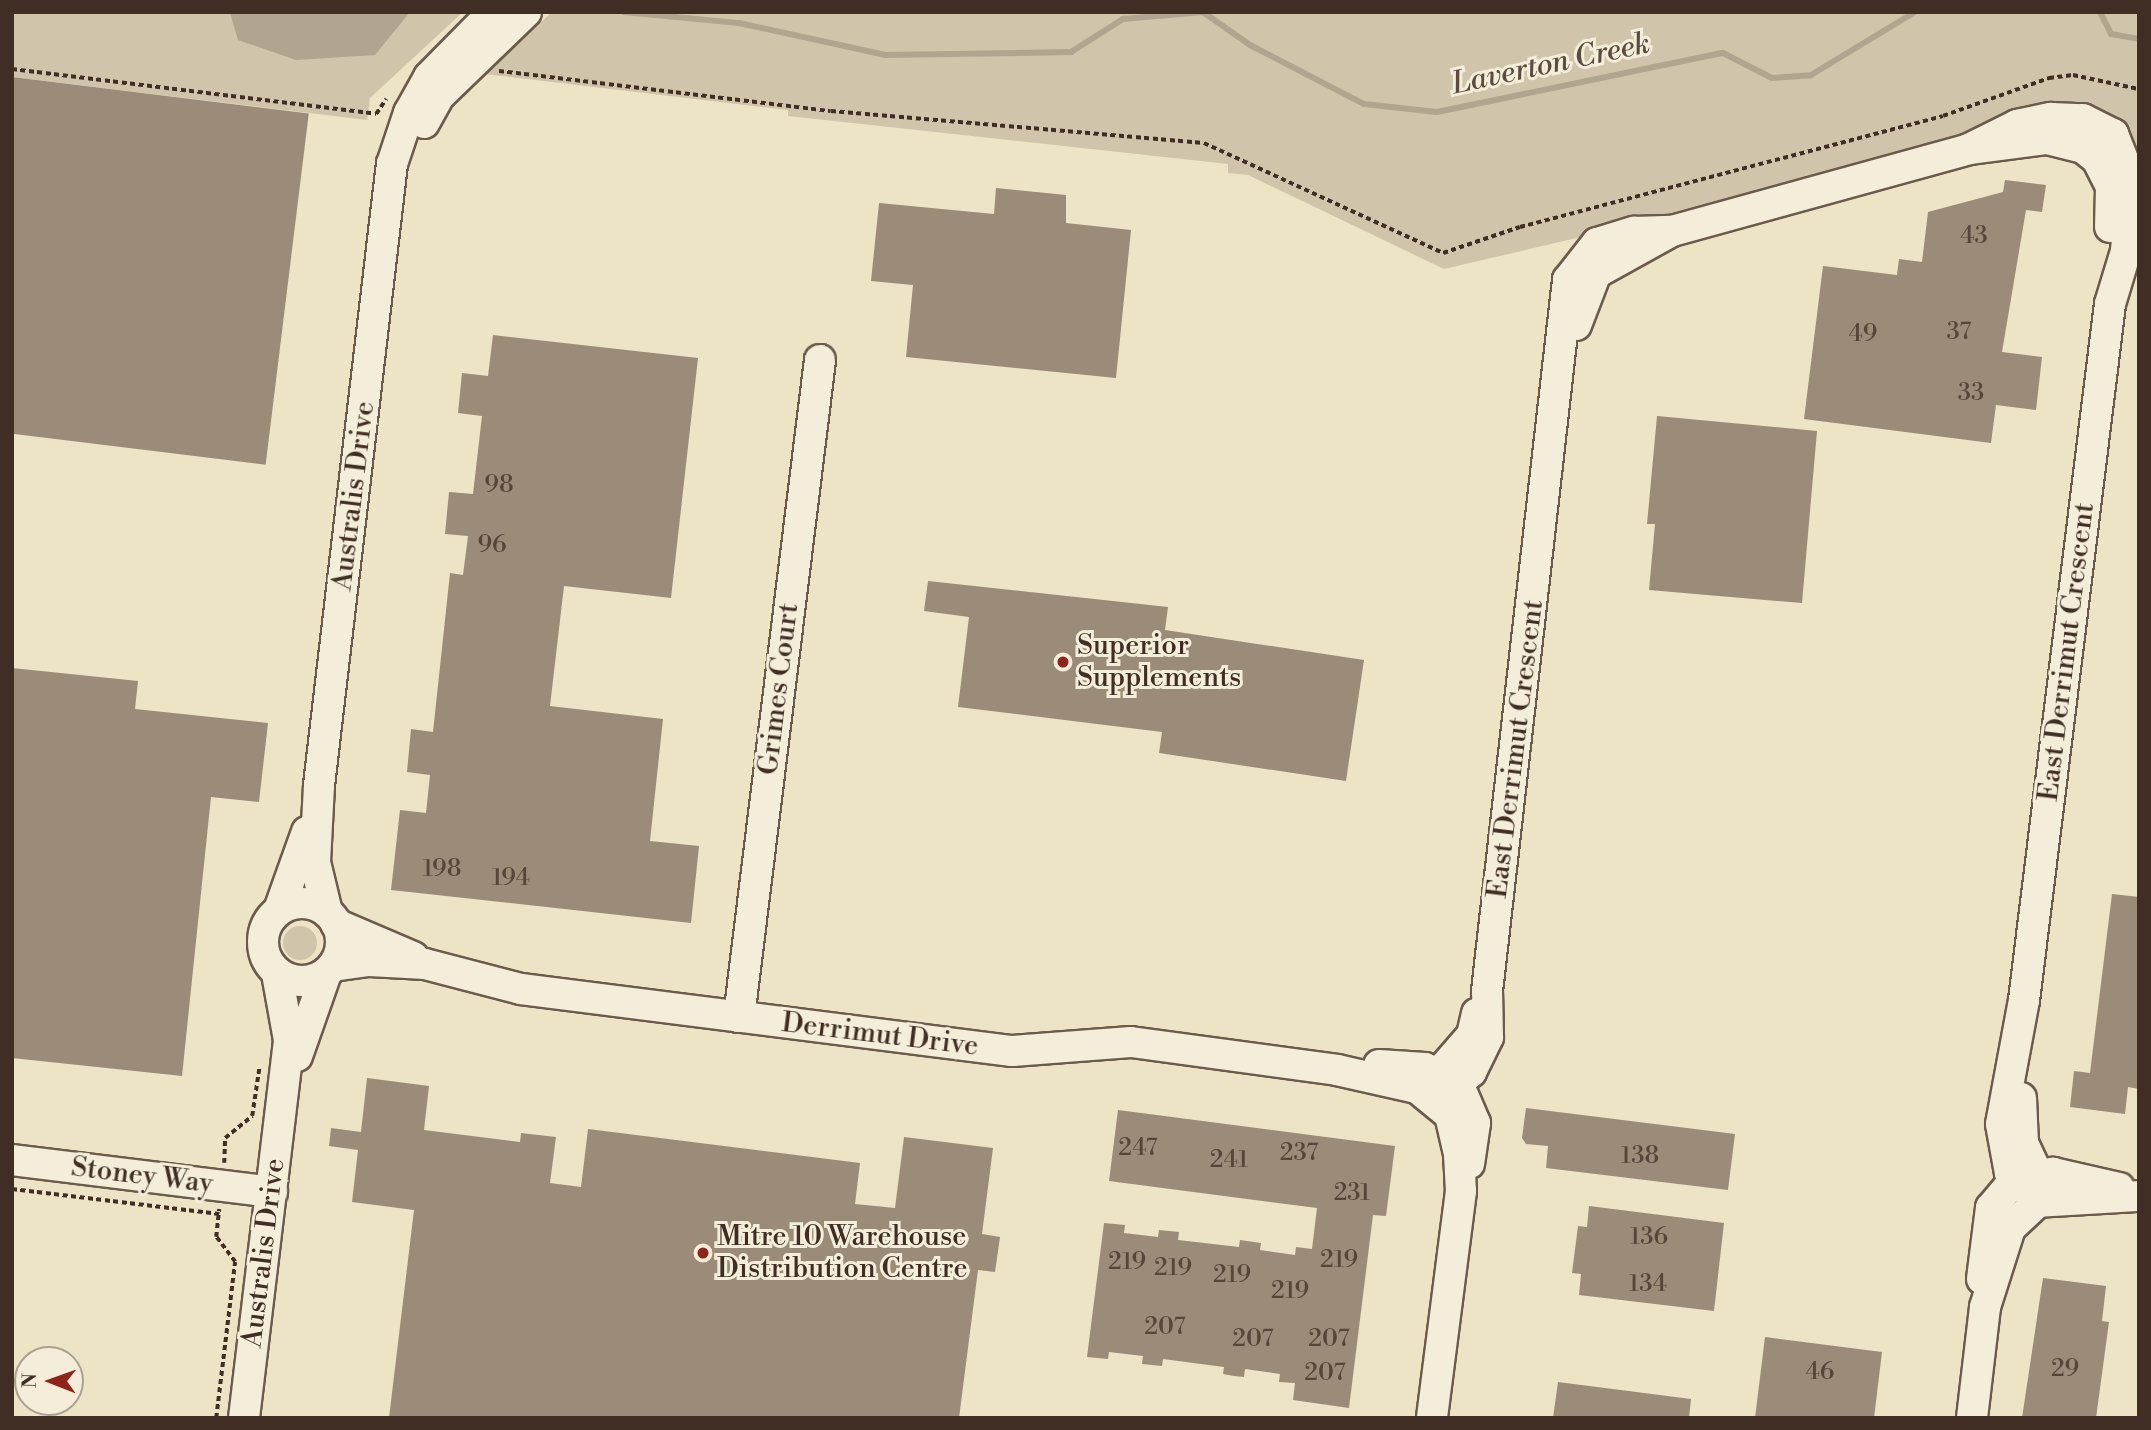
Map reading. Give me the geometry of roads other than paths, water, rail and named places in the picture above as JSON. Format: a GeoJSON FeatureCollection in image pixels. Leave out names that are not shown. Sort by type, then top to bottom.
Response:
{"type":"FeatureCollection","features":[{"type":"Feature","properties":{"kind":"street","name":"Australis Drive"},"geometry":{"type":"LineString","coordinates":[[332,918],[315,862],[319,785],[392,164],[418,95],[441,61],[493,12]]}},
{"type":"Feature","properties":{"kind":"street","name":"Australis Drive"},"geometry":{"type":"LineString","coordinates":[[389,207],[429,113],[471,62],[526,12]]}},
{"type":"Feature","properties":{"kind":"street","name":"East Derrimut Crescent"},"geometry":{"type":"LineString","coordinates":[[1444,1087],[1472,1035],[1487,991],[1559,382],[1562,305],[1579,259],[1597,243],[1620,235],[1672,231],[1969,149],[2017,125],[2051,118],[2083,119],[2113,134],[2128,164],[2132,204],[2126,251],[2110,304],[2024,1000],[2000,1124],[2003,1155],[2030,1185]]}},
{"type":"Feature","properties":{"kind":"street","name":"Grimes Court"},"geometry":{"type":"LineString","coordinates":[[739,1017],[820,360]]}},
{"type":"Feature","properties":{"kind":"street","name":"Australis Drive"},"geometry":{"type":"LineString","coordinates":[[279,910],[319,785]]}},
{"type":"Feature","properties":{"kind":"street"},"geometry":{"type":"LineString","coordinates":[[300,902],[332,918],[341,941],[329,969],[298,981],[277,972],[266,958],[262,941],[279,910],[300,902]]}},
{"type":"Feature","properties":{"kind":"street","name":"Derrimut Drive"},"geometry":{"type":"LineString","coordinates":[[332,918],[425,964]]}},
{"type":"Feature","properties":{"kind":"street","name":"Derrimut Drive"},"geometry":{"type":"LineString","coordinates":[[329,969],[369,961],[425,964],[521,989],[1012,1051],[1132,1042],[1337,1070],[1417,1088],[1444,1087]]}},
{"type":"Feature","properties":{"kind":"street","name":"Australis Drive"},"geometry":{"type":"LineString","coordinates":[[284,1089],[329,969]]}},
{"type":"Feature","properties":{"kind":"street","name":"Australis Drive"},"geometry":{"type":"LineString","coordinates":[[244,1418],[284,1089],[289,1021],[277,972]]}},
{"type":"Feature","properties":{"kind":"street"},"geometry":{"type":"LineString","coordinates":[[1432,1418],[1461,1191],[1456,1131],[1444,1087]]}},
{"type":"Feature","properties":{"kind":"street","name":"Stoney Way"},"geometry":{"type":"LineString","coordinates":[[12,1160],[272,1192]]}},
{"type":"Feature","properties":{"kind":"street"},"geometry":{"type":"LineString","coordinates":[[1972,1418],[1985,1307],[1985,1225],[2001,1191],[2030,1185],[2100,1181],[2138,1196]]}},
{"type":"Feature","properties":{"kind":"waterway","name":"Laverton Creek"},"geometry":{"type":"LineString","coordinates":[[624,12],[739,23],[886,55],[1071,52],[1123,19],[1203,12],[1250,45],[1364,104],[1437,112],[1723,53],[1772,78],[1811,75],[1915,12]]}},
{"type":"Feature","properties":{"kind":"waterway","name":"Laverton Creek"},"geometry":{"type":"LineString","coordinates":[[2100,12],[2111,34],[2139,39]]}},
{"type":"Feature","properties":{"kind":"place","name":"Superior Supplements"},"geometry":{"type":"Point","coordinates":[1063,662]}},
{"type":"Feature","properties":{"kind":"place","name":"Mitre 10 Warehouse Distribution Centre"},"geometry":{"type":"Point","coordinates":[703,1253]}}]}
